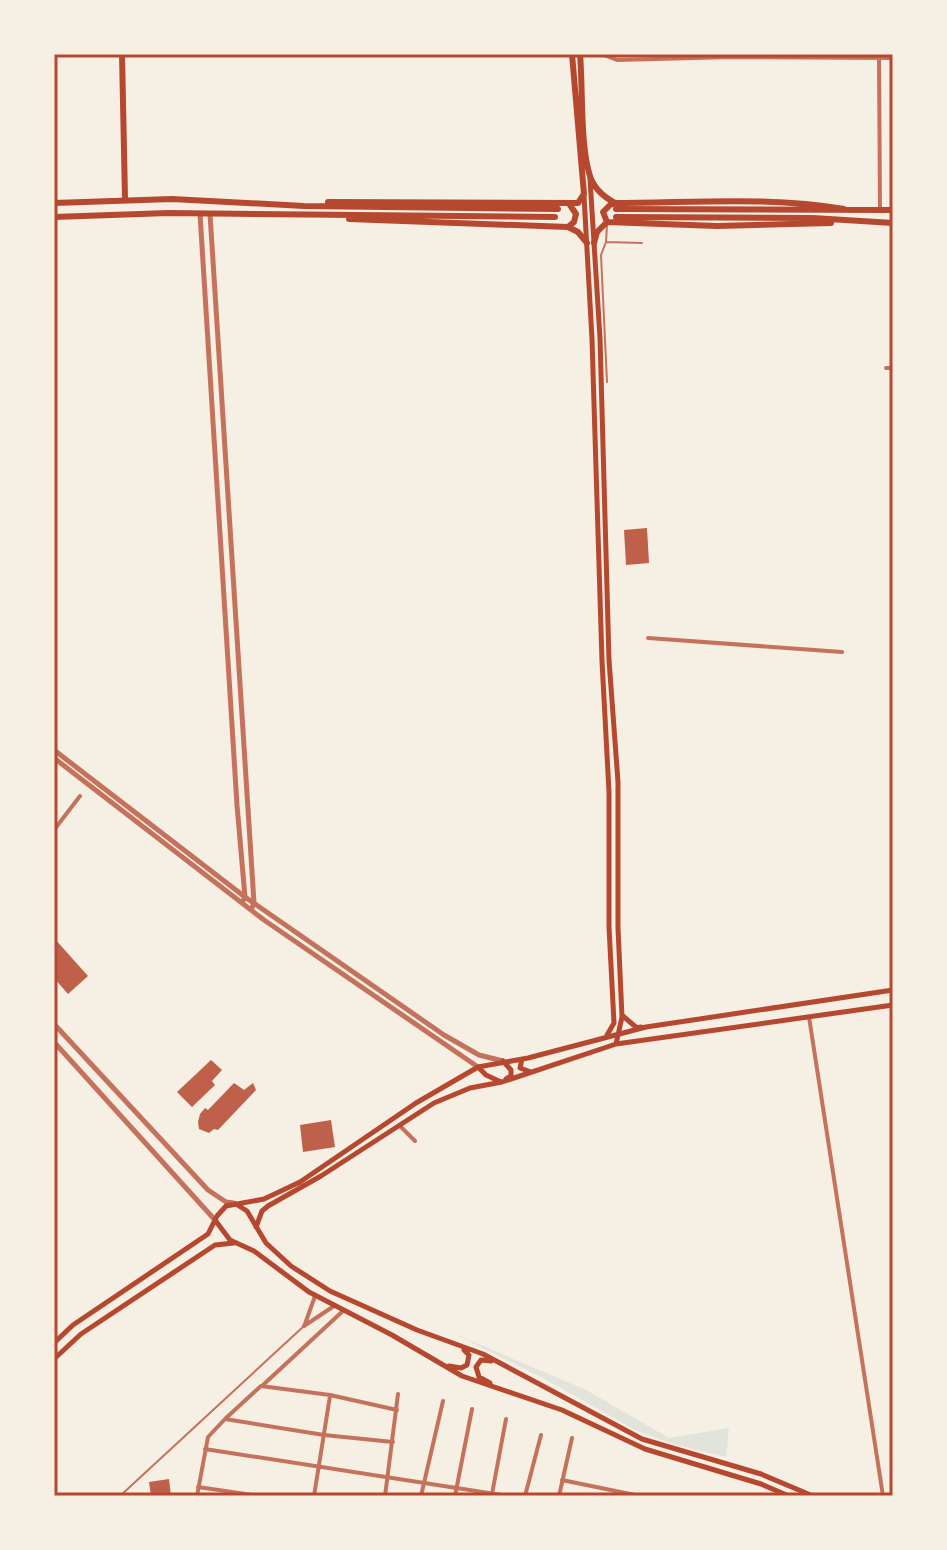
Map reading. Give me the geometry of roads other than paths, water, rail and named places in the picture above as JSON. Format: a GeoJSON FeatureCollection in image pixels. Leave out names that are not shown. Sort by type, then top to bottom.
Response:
{"type":"FeatureCollection","features":[{"type":"Feature","properties":{"kind":"main road"},"geometry":{"type":"LineString","coordinates":[[122,54],[125,198]]}},
{"type":"Feature","properties":{"kind":"main road"},"geometry":{"type":"LineString","coordinates":[[572,54],[604,382],[609,660],[618,782],[618,928],[622,1015],[616,1044]]}},
{"type":"Feature","properties":{"kind":"main road"},"geometry":{"type":"LineString","coordinates":[[580,54],[589,175],[609,792],[609,927],[614,1023],[606,1036]]}},
{"type":"Feature","properties":{"kind":"main road"},"geometry":{"type":"LineString","coordinates":[[589,175],[616,210]]}},
{"type":"Feature","properties":{"kind":"main road"},"geometry":{"type":"LineString","coordinates":[[304,206],[342,200],[568,204],[578,203],[584,194]]}},
{"type":"Feature","properties":{"kind":"main road"},"geometry":{"type":"LineString","coordinates":[[54,203],[125,198],[557,213],[54,217]]}},
{"type":"Feature","properties":{"kind":"main road"},"geometry":{"type":"LineString","coordinates":[[200,214],[211,201]]}},
{"type":"Feature","properties":{"kind":"main road"},"geometry":{"type":"LineString","coordinates":[[616,210],[732,202],[893,210]]}},
{"type":"Feature","properties":{"kind":"main road"},"geometry":{"type":"LineString","coordinates":[[568,204],[576,214],[574,222],[568,227]]}},
{"type":"Feature","properties":{"kind":"main road"},"geometry":{"type":"LineString","coordinates":[[607,222],[603,212],[610,205],[616,210],[813,218],[843,222]]}},
{"type":"Feature","properties":{"kind":"main road"},"geometry":{"type":"LineString","coordinates":[[330,216],[366,221],[568,227],[590,243]]}},
{"type":"Feature","properties":{"kind":"main road"},"geometry":{"type":"LineString","coordinates":[[590,243],[607,222],[717,226],[893,223]]}},
{"type":"Feature","properties":{"kind":"main road"},"geometry":{"type":"LineString","coordinates":[[622,1015],[637,1028],[893,990]]}},
{"type":"Feature","properties":{"kind":"main road"},"geometry":{"type":"LineString","coordinates":[[256,1227],[262,1211],[268,1206],[452,1094],[502,1082],[616,1044],[893,1005]]}},
{"type":"Feature","properties":{"kind":"main road"},"geometry":{"type":"LineString","coordinates":[[54,1343],[73,1325],[208,1234],[223,1208],[264,1199],[300,1182],[416,1103],[478,1067],[646,1027]]}},
{"type":"Feature","properties":{"kind":"main road"},"geometry":{"type":"LineString","coordinates":[[523,1058],[520,1068],[532,1072]]}},
{"type":"Feature","properties":{"kind":"main road"},"geometry":{"type":"LineString","coordinates":[[502,1082],[511,1076],[511,1070],[503,1061]]}},
{"type":"Feature","properties":{"kind":"main road"},"geometry":{"type":"LineString","coordinates":[[478,1067],[486,1075],[502,1082]]}},
{"type":"Feature","properties":{"kind":"main road"},"geometry":{"type":"LineString","coordinates":[[235,1204],[247,1211],[266,1243],[304,1276],[330,1291],[483,1354],[642,1439],[761,1474],[813,1496]]}},
{"type":"Feature","properties":{"kind":"main road"},"geometry":{"type":"LineString","coordinates":[[215,1220],[235,1243],[254,1251],[315,1296],[476,1382],[562,1410],[633,1445],[761,1484],[789,1496]]}},
{"type":"Feature","properties":{"kind":"main road"},"geometry":{"type":"LineString","coordinates":[[54,1359],[81,1334],[215,1245],[235,1243]]}},
{"type":"Feature","properties":{"kind":"main road"},"geometry":{"type":"LineString","coordinates":[[440,1363],[461,1368],[469,1362],[467,1352],[451,1343]]}},
{"type":"Feature","properties":{"kind":"main road"},"geometry":{"type":"LineString","coordinates":[[497,1387],[479,1377],[478,1363],[484,1359],[507,1368]]}},
{"type":"Feature","properties":{"kind":"street"},"geometry":{"type":"LineString","coordinates":[[580,54],[605,54],[617,60],[893,58]]}},
{"type":"Feature","properties":{"kind":"street"},"geometry":{"type":"LineString","coordinates":[[879,58],[880,209]]}},
{"type":"Feature","properties":{"kind":"street"},"geometry":{"type":"LineString","coordinates":[[200,214],[244,900]]}},
{"type":"Feature","properties":{"kind":"street"},"geometry":{"type":"LineString","coordinates":[[210,214],[222,442],[243,694],[254,903],[251,910]]}},
{"type":"Feature","properties":{"kind":"street"},"geometry":{"type":"LineString","coordinates":[[886,368],[893,368]]}},
{"type":"Feature","properties":{"kind":"street"},"geometry":{"type":"LineString","coordinates":[[648,638],[842,652]]}},
{"type":"Feature","properties":{"kind":"street"},"geometry":{"type":"LineString","coordinates":[[54,750],[244,900],[251,910],[478,1067]]}},
{"type":"Feature","properties":{"kind":"street"},"geometry":{"type":"LineString","coordinates":[[54,758],[244,900],[254,903],[452,1041],[479,1055],[503,1061]]}},
{"type":"Feature","properties":{"kind":"street"},"geometry":{"type":"LineString","coordinates":[[54,830],[80,796]]}},
{"type":"Feature","properties":{"kind":"street"},"geometry":{"type":"LineString","coordinates":[[809,1017],[883,1496]]}},
{"type":"Feature","properties":{"kind":"street"},"geometry":{"type":"LineString","coordinates":[[54,1024],[208,1190],[235,1204]]}},
{"type":"Feature","properties":{"kind":"street"},"geometry":{"type":"LineString","coordinates":[[54,1042],[215,1220]]}},
{"type":"Feature","properties":{"kind":"street"},"geometry":{"type":"LineString","coordinates":[[399,1125],[415,1141]]}},
{"type":"Feature","properties":{"kind":"street"},"geometry":{"type":"LineString","coordinates":[[304,1326],[315,1296]]}},
{"type":"Feature","properties":{"kind":"street"},"geometry":{"type":"LineString","coordinates":[[304,1326],[334,1306]]}},
{"type":"Feature","properties":{"kind":"street"},"geometry":{"type":"LineString","coordinates":[[197,1496],[208,1437],[344,1310]]}},
{"type":"Feature","properties":{"kind":"street"},"geometry":{"type":"LineString","coordinates":[[261,1386],[330,1395],[397,1410]]}},
{"type":"Feature","properties":{"kind":"street"},"geometry":{"type":"LineString","coordinates":[[385,1496],[398,1394]]}},
{"type":"Feature","properties":{"kind":"street"},"geometry":{"type":"LineString","coordinates":[[314,1496],[330,1395]]}},
{"type":"Feature","properties":{"kind":"street"},"geometry":{"type":"LineString","coordinates":[[421,1496],[443,1401]]}},
{"type":"Feature","properties":{"kind":"street"},"geometry":{"type":"LineString","coordinates":[[455,1496],[472,1409]]}},
{"type":"Feature","properties":{"kind":"street"},"geometry":{"type":"LineString","coordinates":[[225,1419],[324,1435],[393,1442]]}},
{"type":"Feature","properties":{"kind":"street"},"geometry":{"type":"LineString","coordinates":[[492,1495],[506,1419]]}},
{"type":"Feature","properties":{"kind":"street"},"geometry":{"type":"LineString","coordinates":[[525,1496],[541,1435]]}},
{"type":"Feature","properties":{"kind":"street"},"geometry":{"type":"LineString","coordinates":[[559,1496],[572,1438]]}},
{"type":"Feature","properties":{"kind":"street"},"geometry":{"type":"LineString","coordinates":[[205,1449],[508,1496]]}},
{"type":"Feature","properties":{"kind":"street"},"geometry":{"type":"LineString","coordinates":[[562,1480],[640,1496]]}},
{"type":"Feature","properties":{"kind":"street"},"geometry":{"type":"LineString","coordinates":[[198,1487],[259,1496]]}},
{"type":"Feature","properties":{"kind":"lane"},"geometry":{"type":"LineString","coordinates":[[604,382],[601,255],[606,242],[607,222]]}},
{"type":"Feature","properties":{"kind":"lane"},"geometry":{"type":"LineString","coordinates":[[606,242],[642,243]]}},
{"type":"Feature","properties":{"kind":"lane"},"geometry":{"type":"LineString","coordinates":[[120,1496],[304,1326]]}}]}
